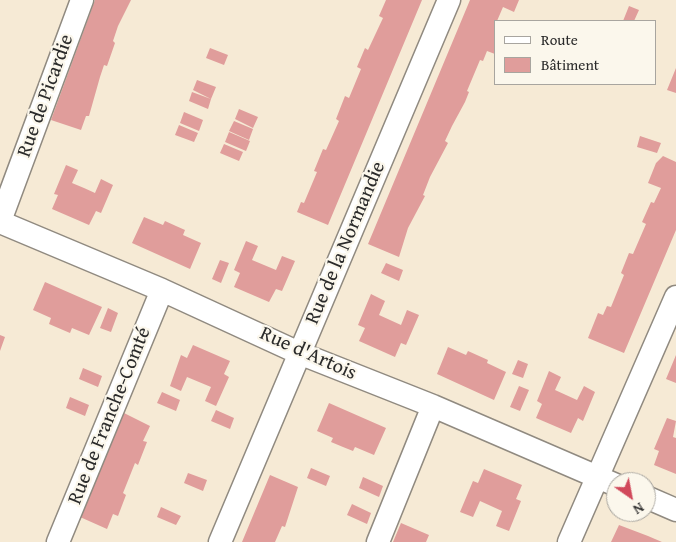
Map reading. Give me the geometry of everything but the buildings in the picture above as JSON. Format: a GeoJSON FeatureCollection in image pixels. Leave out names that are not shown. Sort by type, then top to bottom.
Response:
{"type":"FeatureCollection","features":[{"type":"Feature","properties":{"kind":"street","name":"Rue de Picardie"},"geometry":{"type":"LineString","coordinates":[[0,222],[82,0]]}},
{"type":"Feature","properties":{"kind":"street","name":"Rue de la Normandie"},"geometry":{"type":"LineString","coordinates":[[220,542],[449,0]]}},
{"type":"Feature","properties":{"kind":"street","name":"Rue d'Artois"},"geometry":{"type":"LineString","coordinates":[[0,222],[162,290],[299,353],[432,406],[606,480]]}},
{"type":"Feature","properties":{"kind":"street","name":"Rue de Franche-Comté"},"geometry":{"type":"LineString","coordinates":[[58,542],[162,290]]}},
{"type":"Feature","properties":{"kind":"street"},"geometry":{"type":"LineString","coordinates":[[609,472],[676,297]]}},
{"type":"Feature","properties":{"kind":"street"},"geometry":{"type":"LineString","coordinates":[[378,542],[432,406]]}},
{"type":"Feature","properties":{"kind":"street"},"geometry":{"type":"LineString","coordinates":[[570,542],[606,480]]}},
{"type":"Feature","properties":{"kind":"street"},"geometry":{"type":"LineString","coordinates":[[656,501],[676,510]]}}]}
